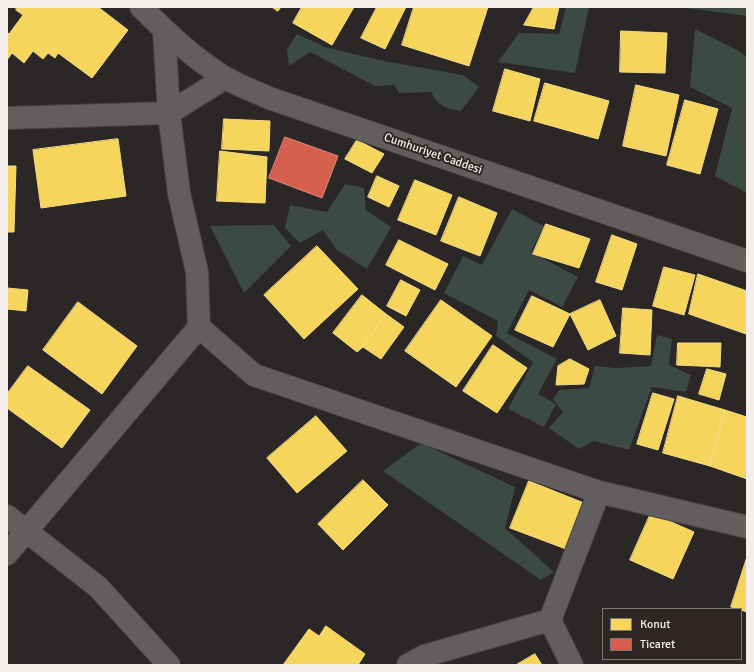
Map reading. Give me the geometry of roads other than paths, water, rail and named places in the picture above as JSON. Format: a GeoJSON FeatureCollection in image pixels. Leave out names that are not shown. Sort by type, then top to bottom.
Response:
{"type":"FeatureCollection","features":[{"type":"Feature","properties":{"kind":"street","name":"Cumhuriyet Caddesi"},"geometry":{"type":"LineString","coordinates":[[141,7],[164,31],[194,57],[225,78],[269,98],[747,261]]}},
{"type":"Feature","properties":{"kind":"street"},"geometry":{"type":"LineString","coordinates":[[7,554],[198,327],[197,272],[179,193],[169,113],[164,31]]}},
{"type":"Feature","properties":{"kind":"street"},"geometry":{"type":"LineString","coordinates":[[7,118],[169,113],[225,78]]}},
{"type":"Feature","properties":{"kind":"street"},"geometry":{"type":"LineString","coordinates":[[198,327],[254,375],[599,492],[747,527]]}},
{"type":"Feature","properties":{"kind":"street"},"geometry":{"type":"LineString","coordinates":[[572,665],[550,620],[599,492]]}},
{"type":"Feature","properties":{"kind":"street"},"geometry":{"type":"LineString","coordinates":[[7,516],[98,587],[169,665]]}},
{"type":"Feature","properties":{"kind":"street"},"geometry":{"type":"LineString","coordinates":[[408,665],[424,656],[550,620]]}}]}
